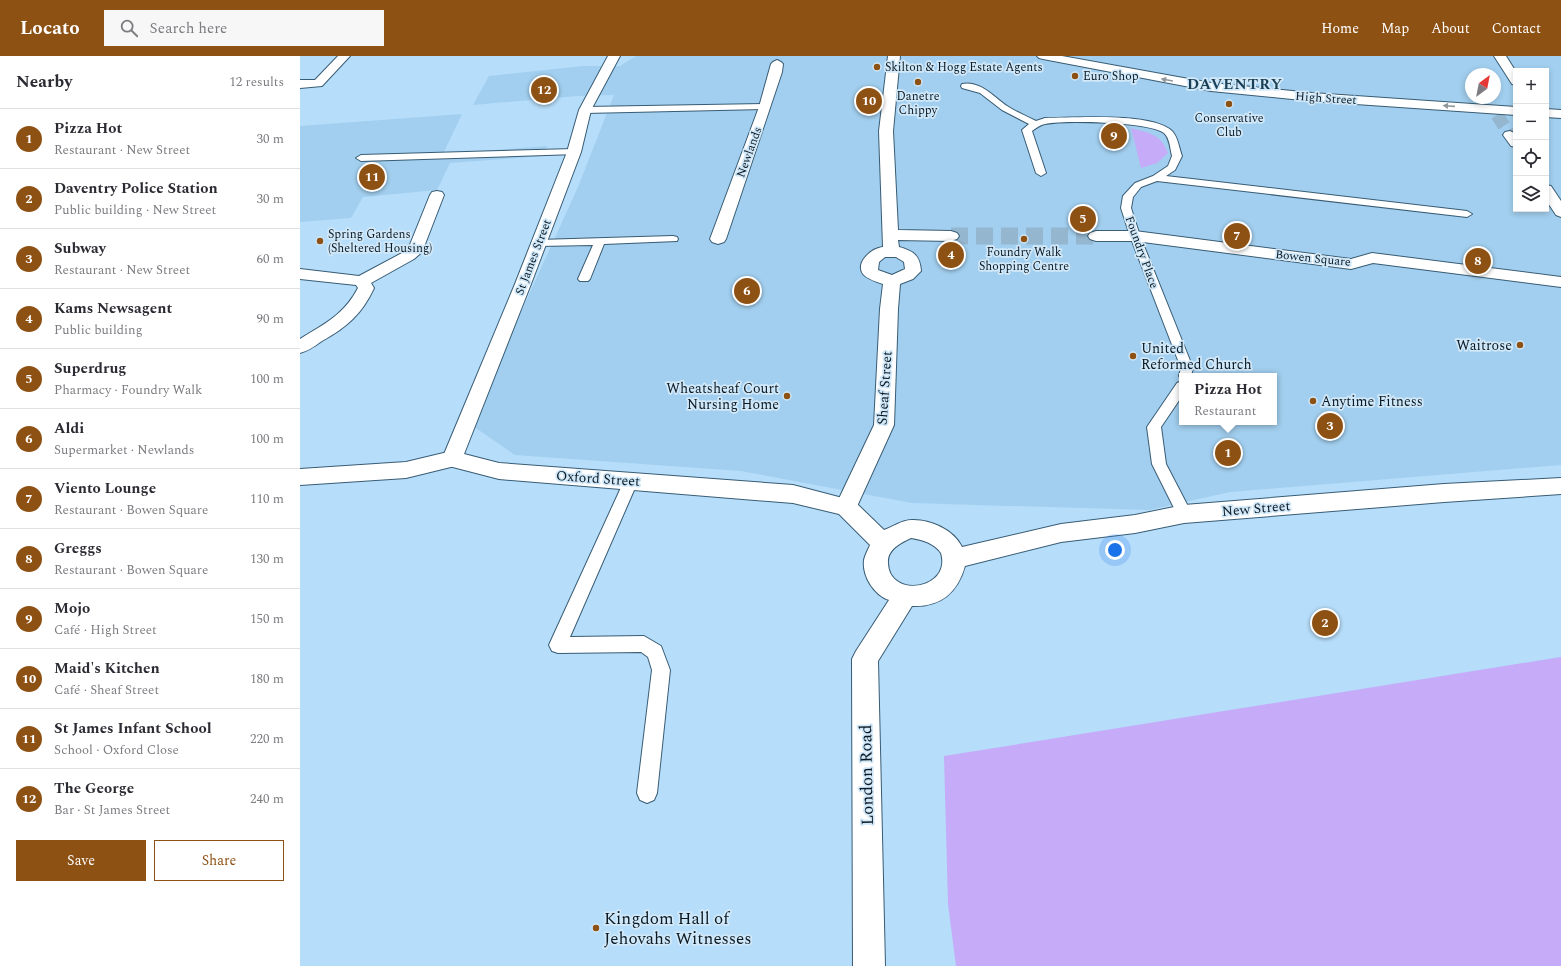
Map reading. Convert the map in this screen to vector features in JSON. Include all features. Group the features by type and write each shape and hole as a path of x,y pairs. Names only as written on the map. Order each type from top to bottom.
{"street":[{"path":"300,84 318,83 344,56"},
{"name":"St James Street","path":"452,459 523,284 574,152 585,110 614,56"},
{"path":"891,252 886,131 894,56"},
{"name":"High Street","path":"1043,56 1211,87 1496,112 1513,111"},
{"path":"1500,56 1513,76"},
{"name":"Newlands","path":"718,239 765,107 777,64"},
{"path":"1549,113 1561,114"},
{"path":"1549,194 1561,212"},
{"path":"300,274 362,281 408,256 416,249 437,195"},
{"path":"890,235 951,236"},
{"name":"Bowen Square","path":"1096,236 1135,236 1351,264 1372,258 1561,282"},
{"path":"881,252 899,252 912,260 913,271 901,280 892,280 884,280 870,272 871,260 881,252"},
{"name":"Sheaf Street","path":"846,508 884,425 889,309 892,280"},
{"path":"300,347 327,332 353,310 362,299 366,288 362,281"},
{"name":"Oxford Street","path":"300,477 406,470 452,459 499,471 793,494 846,508 883,543"},
{"name":"New Street","path":"954,559 1061,533 1135,524 1184,514 1437,494 1561,486"},
{"path":"910,529 924,530 937,535 944,540 952,550 954,570 947,582 937,591 929,595 915,597 905,596 892,591 884,585 876,571 877,553 883,543 897,532 910,529"},
{"name":"London Road","path":"869,966 865,660 905,596"}],"lane":[{"path":"965,86 988,93 1005,107 1040,123"},
{"path":"585,110 765,107"},
{"name":"Foundry Place","path":"1040,123 1125,121 1144,123 1162,128 1169,133 1177,156 1172,168 1156,178 1138,185 1128,196 1126,208 1135,236 1187,368 1186,373"},
{"path":"1040,123 1027,130 1041,174"},
{"path":"361,158 574,152"},
{"path":"1156,178 1467,214"},
{"path":"538,242 673,239"},
{"path":"584,279 600,241"},
{"path":"1179,390 1154,427 1159,464 1184,514"},
{"path":"631,481 558,645 644,644 655,652 661,670 647,793"}],"shaded area":[{"path":"636,56 1561,56 1561,465 1230,492 1149,510 912,503 741,471 515,455 470,424 578,187 614,95 578,96 473,105 489,76 583,66 620,66"},
{"path":"462,114 443,154 547,146 544,156 450,163 437,190 363,197 351,218 300,222 300,126"},
{"path":"1131,128 1154,135 1162,142 1168,153 1157,163 1141,168"},
{"path":"1561,657 1561,966 956,966 948,904 944,756"}],"tunnel":[{"path":"1497,115 1510,135"},
{"path":"951,236 1096,236"}],"place":[{"name":"Skilton & Hogg Estate Agents","path":"877,67"},
{"name":"Euro Shop","path":"1075,76"},
{"name":"Danetre Chippy","path":"918,82"},
{"name":"The George","path":"544,90"},
{"name":"Maid's Kitchen","path":"869,101"},
{"name":"Conservative Club","path":"1229,104"},
{"name":"Mojo","path":"1114,136"},
{"name":"St James Infant School","path":"372,177"},
{"name":"Superdrug","path":"1083,219"},
{"name":"Viento Lounge","path":"1237,236"},
{"name":"Foundry Walk Shopping Centre","path":"1024,239"},
{"name":"Spring Gardens (Sheltered Housing)","path":"320,241"},
{"name":"Kams Newsagent","path":"951,255"},
{"name":"Greggs","path":"1478,261"},
{"name":"Aldi","path":"747,291"},
{"name":"Waitrose","path":"1520,345"},
{"name":"United Reformed Church","path":"1133,356"},
{"name":"Wheatsheaf Court Nursing Home","path":"787,396"},
{"name":"Anytime Fitness","path":"1313,401"},
{"name":"Subway","path":"1330,426"},
{"name":"Pizza Hot","path":"1228,453"},
{"name":"Daventry Police Station","path":"1325,623"},
{"name":"Kingdom Hall of Jehovahs Witnesses","path":"596,928"}],"district":[{"name":"DAVENTRY","path":"1235,84"}]}
